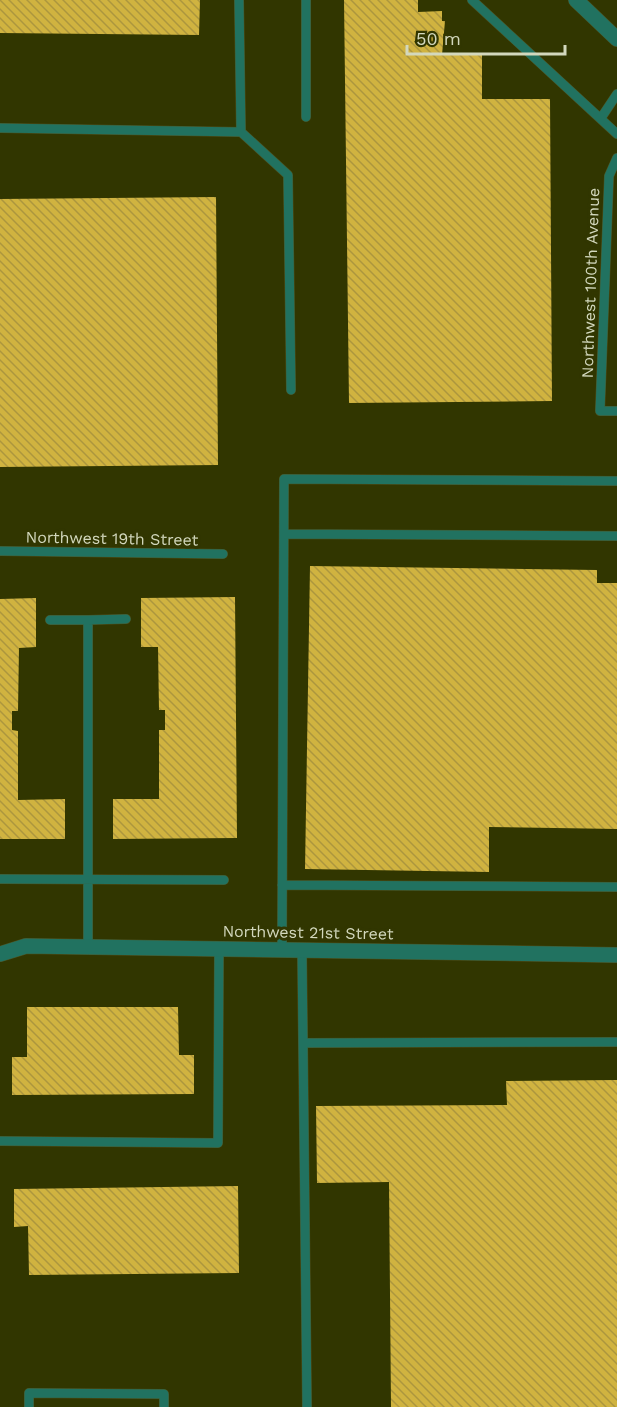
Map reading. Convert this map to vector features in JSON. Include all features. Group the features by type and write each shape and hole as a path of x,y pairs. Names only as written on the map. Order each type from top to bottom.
{"street":[{"path":"576,0 617,39"},
{"name":"Northwest 21st Street","path":"0,954 26,946 617,955"}],"lane":[{"path":"239,0 242,132"},
{"path":"306,0 306,117"},
{"path":"472,0 617,134"},
{"path":"601,118 617,94"},
{"path":"0,128 242,132 288,175 291,390"},
{"name":"Northwest 100th Avenue","path":"617,158 609,176 600,411 617,411"},
{"path":"282,950 284,479 617,481"},
{"path":"284,534 617,536"},
{"name":"Northwest 19th Street","path":"0,551 223,555"},
{"path":"50,620 126,619"},
{"path":"88,620 88,947"},
{"path":"0,879 224,880"},
{"path":"282,885 617,887"},
{"path":"0,1141 218,1143 219,949"},
{"path":"302,950 307,1407"},
{"path":"303,1043 617,1041"},
{"path":"29,1407 29,1393 164,1394 164,1407"}],"building":[{"path":"0,0 200,0 199,35 0,33"},
{"path":"344,0 418,0 418,12 442,11 442,21 445,21 442,55 482,55 482,99 550,99 552,401 349,403"},
{"path":"216,197 218,465 0,467 0,199"},
{"path":"310,566 597,570 597,583 617,583 617,829 489,827 489,872 305,869"},
{"path":"235,597 237,838 113,839 113,799 159,799 159,730 165,730 165,710 159,710 158,647 141,647 141,598"},
{"path":"36,598 36,647 19,648 18,711 12,711 12,730 18,731 18,800 65,799 65,839 0,839 0,599"},
{"path":"27,1007 178,1007 179,1055 194,1055 194,1094 12,1095 12,1057 27,1057"},
{"path":"617,1080 617,1407 391,1407 389,1182 317,1183 316,1106 507,1105 506,1081"},
{"path":"238,1186 239,1273 29,1275 28,1226 14,1227 14,1189"}]}
